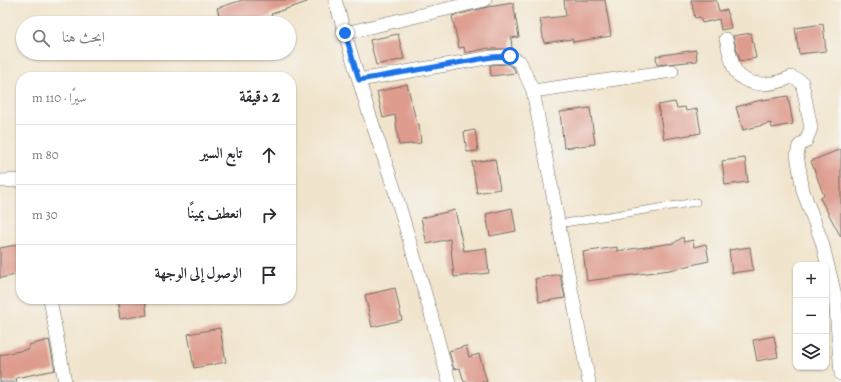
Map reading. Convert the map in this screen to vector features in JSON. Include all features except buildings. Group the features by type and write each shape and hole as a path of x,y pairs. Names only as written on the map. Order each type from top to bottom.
{"street":[{"path":"335,0 394,188 431,314 449,382"},
{"path":"345,33 485,0"},
{"path":"726,39 736,71 745,80 760,84 777,83 791,78 802,82 810,128 806,141 800,146 797,155 803,191 822,242 835,295 841,374"},
{"path":"359,80 492,57 510,56 520,62 533,91 589,382"},
{"path":"533,91 672,71"},
{"path":"0,181 16,180"},
{"path":"51,304 65,382"}],"lane":[{"path":"558,224 696,202"}],"route":[{"path":"345,33 359,80 492,57 510,56"}]}
